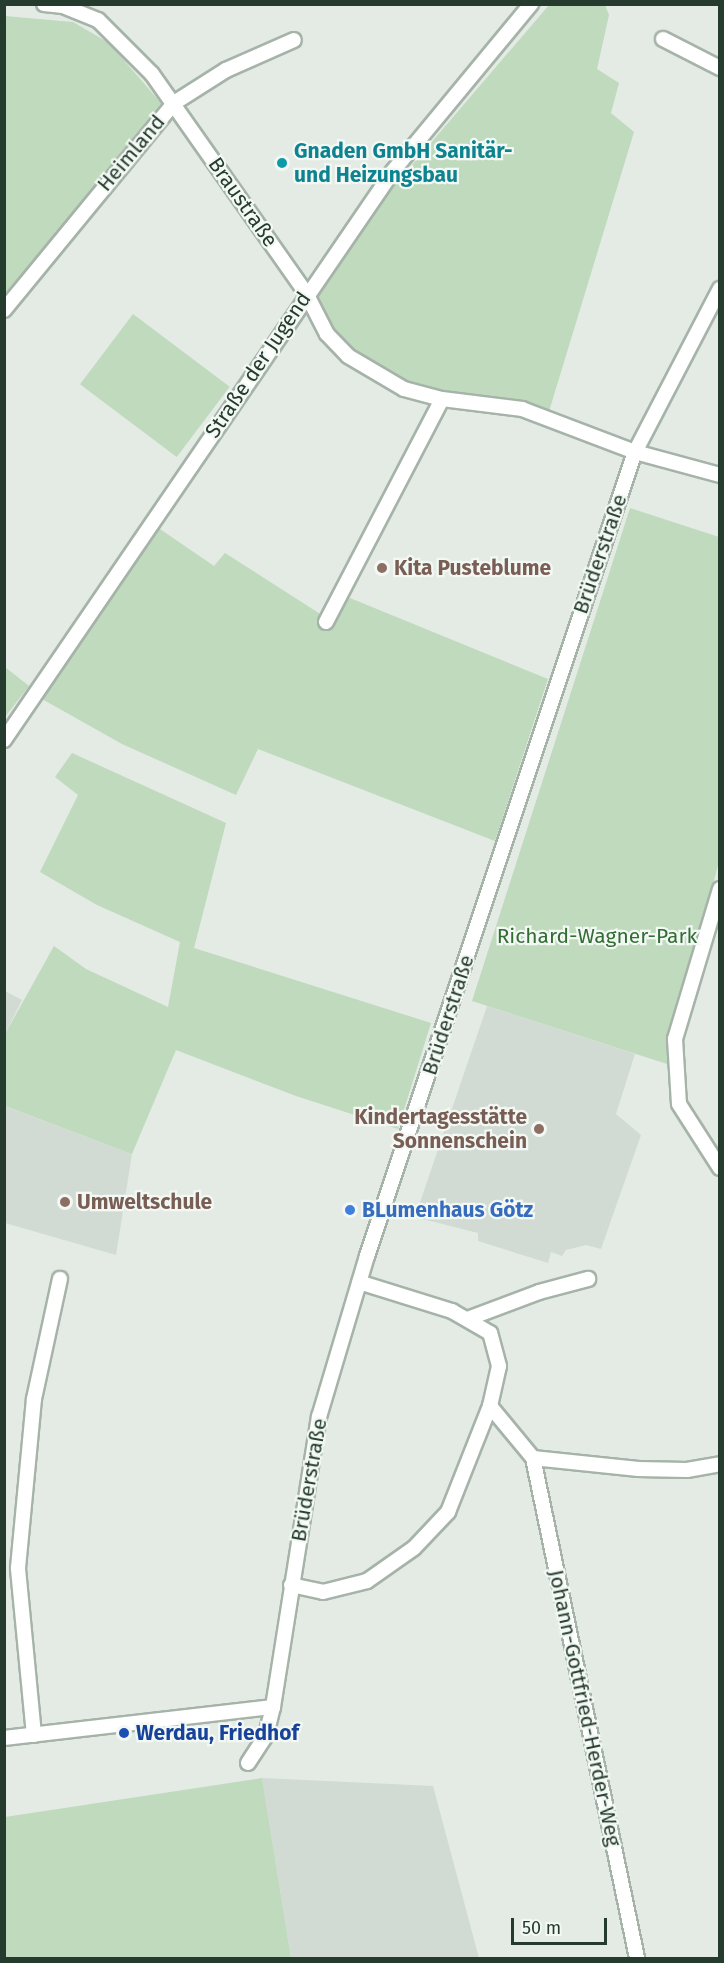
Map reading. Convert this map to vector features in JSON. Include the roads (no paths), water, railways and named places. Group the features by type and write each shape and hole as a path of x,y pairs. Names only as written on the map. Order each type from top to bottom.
{"street":[{"name":"Braustraße","path":"44,4 63,6 98,20 127,46 174,103 306,293 327,334 348,356 404,389 442,399 522,409 635,452 720,475"},
{"name":"Straße der Jugend","path":"4,740 306,293 393,171 531,4"},
{"path":"663,39 720,68"},
{"name":"Heimland","path":"4,310 174,103 226,70 294,40"},
{"name":"Brüderstraße","path":"248,1763 266,1735 273,1707 319,1417 359,1282 635,452 720,289"},
{"path":"326,622 442,399"},
{"path":"720,889 675,1039 679,1104 720,1168"},
{"path":"34,1735 18,1568 34,1399 60,1279"},
{"path":"470,1318 539,1292 588,1279"},
{"path":"291,1584 323,1592 367,1581 414,1548 448,1512 490,1406 499,1366 490,1333 470,1318 359,1282"},
{"path":"490,1406 533,1458 638,1469 687,1470 720,1464"},
{"name":"Johann-Gottfried-Herder-Weg","path":"533,1458 637,1959"},
{"path":"4,1738 273,1707"}],"place":[{"name":"Gnaden GmbH Sanitär- und Heizungsbau","path":"282,163"},
{"name":"Kita Pusteblume","path":"382,568"},
{"name":"Kindertagesstätte Sonnenschein","path":"539,1129"},
{"name":"Umweltschule","path":"65,1202"},
{"name":"BLumenhaus Götz","path":"350,1210"},
{"name":"Werdau, Friedhof","path":"124,1733"}],"park label":[{"name":"Richard-Wagner-Park","path":"597,936"}]}
